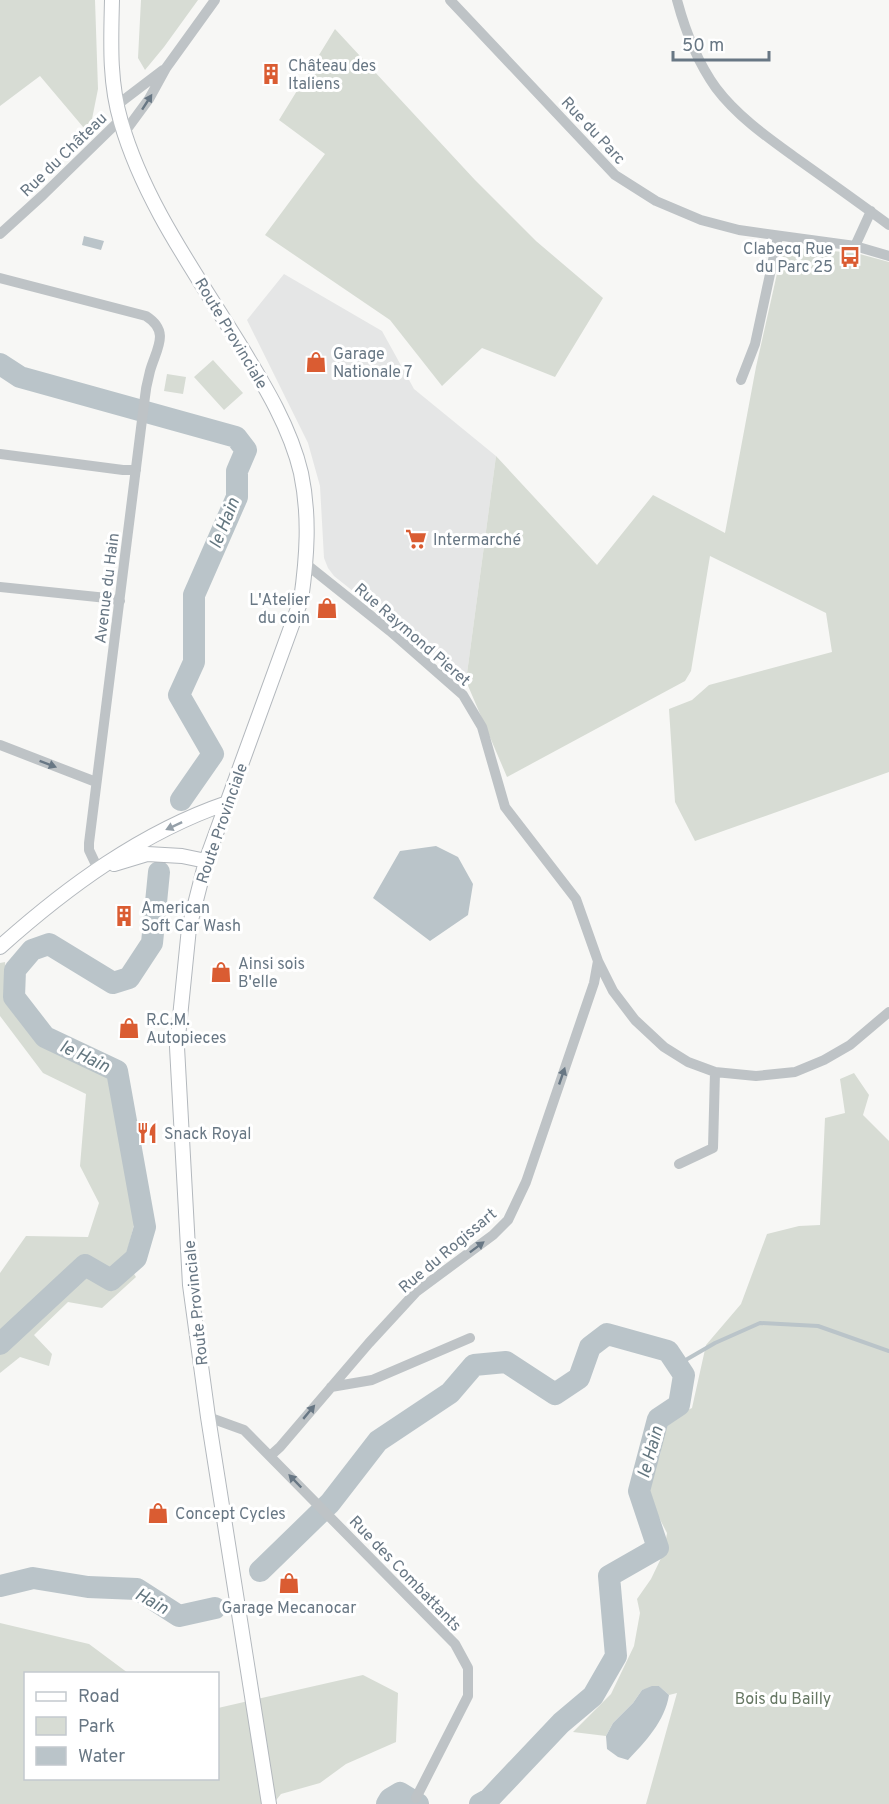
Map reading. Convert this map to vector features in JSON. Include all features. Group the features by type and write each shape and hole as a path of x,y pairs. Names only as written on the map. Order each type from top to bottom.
{"main road":[{"name":"Route Provinciale","path":"112,0 111,58 122,127 154,203 262,381 290,439 301,473 308,525 301,600 206,861 189,928 177,1047 190,1285 208,1416 269,1804"},
{"path":"0,947 98,869 146,838 198,813 227,803"},
{"path":"98,869 147,854 182,856 206,861"}],"street":[{"name":"Rue du Château","path":"0,234 122,127 149,99 166,68 215,0"},
{"name":"Rue du Parc","path":"450,0 615,175 656,201 701,220 738,230 855,246 889,256"},
{"path":"677,0 689,36 704,68 717,89 740,114 764,135 889,225"},
{"name":"Rue du Château","path":"117,105 166,68"},
{"path":"855,246 871,211"},
{"path":"741,380 755,344 778,237"},
{"name":"Avenue du Hain","path":"0,278 146,316 155,322 160,331 159,351 151,368 141,422 88,850 98,869"},
{"path":"0,454 136,470"},
{"name":"Rue Raymond Pieret","path":"306,564 390,631 463,695 482,727 505,807 576,899 598,961 613,991 635,1020 664,1047 688,1062 715,1072 756,1076 795,1072 824,1060 850,1045 889,1012"},
{"path":"0,587 120,601"},
{"path":"0,745 96,783"},
{"name":"Rue du Rogissart","path":"270,1456 369,1342 416,1292 493,1235 508,1220 529,1173 594,983 598,961"},
{"path":"679,1164 713,1148 715,1072"},
{"path":"331,1387 372,1380 470,1338"},
{"name":"Rue des Combattants","path":"208,1416 244,1430 455,1644 468,1668 468,1696 416,1798"}],"shaded area":[{"path":"284,274 382,331 414,389 496,456 466,681 334,576 328,568 324,558 320,486 308,443 247,320"}],"green space":[{"path":"0,0 95,0 98,89 89,134 40,76 0,106"},
{"path":"141,0 198,0 145,70 138,58"},
{"path":"335,29 475,180 536,241 603,298 555,377 482,348 442,386 390,320 265,235 325,154 279,120"},
{"path":"783,247 856,253 889,262 889,772 695,841 675,802 669,709 692,700 709,685 832,652 826,613 710,556 691,671 685,681 507,777 466,681 496,456 597,565 653,495 725,533 756,367"},
{"path":"213,360 243,393 224,410 194,377"},
{"path":"167,374 186,377 183,394 164,391"},
{"path":"5,962 8,998 40,1039 108,1064 125,1113 135,1221 125,1260 136,1277 102,1308 68,1302 34,1335 52,1354 49,1366 20,1357 0,1373 0,1273 26,1236 88,1237 99,1203 80,1166 86,1094 43,1073 0,1016 0,963"},
{"name":"Bois du Bailly","path":"854,1073 869,1095 863,1115 889,1141 889,1804 646,1804 677,1693 669,1695 659,1686 642,1690 633,1703 613,1723 606,1736 573,1732 611,1694 634,1646 640,1613 637,1599 651,1579 664,1552 667,1533 651,1502 647,1483 660,1455 665,1427 677,1415 692,1408 706,1345 741,1304 767,1234 799,1226 820,1225 825,1118 845,1113 840,1079"},
{"path":"0,1623 89,1644 127,1672 24,1672 24,1780 219,1780 219,1708 363,1675 398,1693 396,1742 346,1764 320,1783 281,1794 273,1804 0,1804"}],"water":[{"path":"84,236 104,241 101,250 82,245"},
{"path":"436,846 458,857 473,884 468,915 430,941 373,898 400,851"},
{"path":"659,1686 669,1695 663,1714 628,1760 618,1757 607,1749 606,1736 613,1723 633,1703 642,1690"}],"waterway":[{"name":"le Hain","path":"0,364 20,377 236,437 246,450 237,471 237,497 194,595 194,662 179,695 213,754 181,800"},
{"name":"le Hain","path":"0,1344 85,1265 111,1280 136,1258 145,1227 117,1071 45,1037 14,997 15,970 32,950 49,944 113,983 129,978 152,943 159,872"},
{"path":"677,1365 715,1343 760,1323 818,1326 889,1351"},
{"name":"le Hain","path":"260,1571 330,1503 378,1441 450,1393 474,1365 506,1362 555,1394 579,1378 590,1347 607,1334 668,1351 684,1375 679,1405 658,1419 639,1491 658,1548 609,1576 616,1656 593,1696 561,1723 489,1799 480,1804"},
{"name":"Hain","path":"0,1586 33,1578 88,1587 137,1589 179,1616 215,1608"},
{"name":"le Hain","path":"387,1804 390,1799 400,1793 418,1804"}],"place":[{"name":"Château des Italiens","path":"271,74"},
{"name":"Clabecq Rue du Parc 25","path":"850,257"},
{"name":"Garage Nationale 7","path":"316,362"},
{"name":"Intermarché","path":"416,539"},
{"name":"L'Atelier du coin","path":"327,608"},
{"name":"American Soft Car Wash","path":"124,916"},
{"name":"Ainsi sois B'elle","path":"221,972"},
{"name":"R.C.M. Autopieces","path":"129,1028"},
{"name":"Snack Royal","path":"147,1133"},
{"name":"Concept Cycles","path":"158,1513"},
{"name":"Garage Mecanocar","path":"289,1583"}]}
